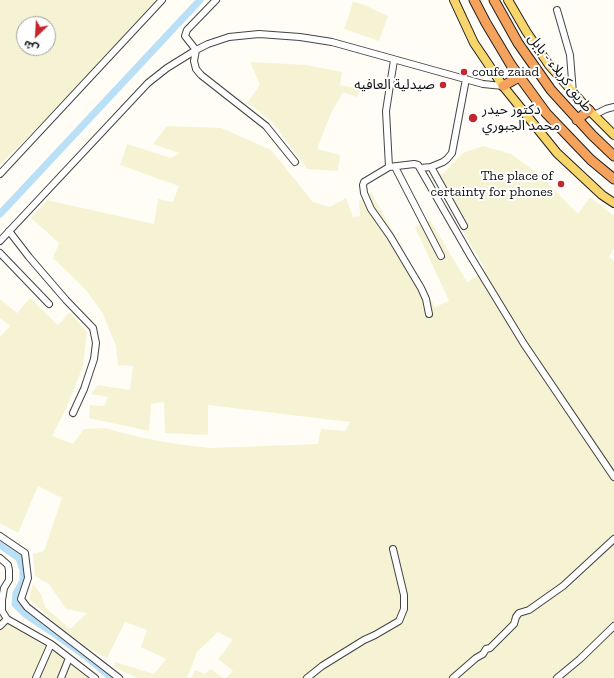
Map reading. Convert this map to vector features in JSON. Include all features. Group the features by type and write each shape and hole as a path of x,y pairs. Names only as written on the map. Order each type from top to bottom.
{"highway":[{"path":"474,0 486,23 519,76 546,113 571,140 614,179"},
{"name":"طريق كربلاء - بابل","path":"494,0 518,43 552,90 577,120 614,156"},
{"path":"503,86 519,76"},
{"path":"577,120 591,113"}],"main road":[{"path":"454,0 474,42 503,86 557,153 602,195 614,204"},
{"path":"508,0 549,65 591,113 614,135"}],"street":[{"path":"0,174 162,0"},
{"path":"216,0 187,30 185,36 196,50 194,61 196,69 201,75 266,126 295,162"},
{"path":"557,10 570,55 573,93"},
{"path":"0,241 148,83 167,68 196,50 229,37 259,34 300,37 332,42 483,84 503,86"},
{"path":"394,60 386,111 392,167 441,256"},
{"path":"420,168 431,166 447,159 452,153 466,79"},
{"path":"591,113 614,107"},
{"path":"430,314 421,288 390,236 371,209 364,194 362,185 364,182 392,167 414,164 418,165 471,257 524,344 614,477"},
{"path":"431,166 464,226"},
{"path":"9,231 47,278 93,328 96,343 94,358 84,389 73,413"},
{"path":"0,253 49,304"},
{"path":"0,536 25,553 28,578 21,599 27,606 119,678"},
{"path":"453,678 476,658 483,654 486,649 490,648 514,624 516,617 520,613 529,610 563,586 614,539"},
{"path":"307,678 322,666 364,640 399,621 404,609 404,595 393,549"},
{"path":"0,558 8,566 9,570 9,580 2,587 2,611 7,619 51,644 95,678"},
{"path":"0,626 7,619"},
{"path":"557,678 580,659 614,626"},
{"path":"36,678 51,644"},
{"path":"61,678 70,658"}],"shaded area":[{"path":"0,0 156,0 64,101 0,165"},
{"path":"353,2 362,4 388,16 379,41 344,29"},
{"path":"250,62 306,65 342,72 340,85 361,89 357,97 343,92 331,113 317,149 340,155 338,171 307,169 273,123 247,103 260,85"},
{"path":"167,126 221,128 271,150 313,202 330,207 346,198 353,217 360,216 359,201 371,192 435,307 449,301 415,227 430,220 467,282 486,271 431,176 444,173 463,153 483,146 511,154 541,176 578,214 590,197 614,216 614,248 609,257 614,261 614,678 226,678 233,671 218,659 233,640 218,632 197,652 187,678 138,678 115,668 115,662 154,674 166,659 141,647 147,630 125,622 107,658 91,650 61,628 29,599 33,584 41,594 45,607 70,629 87,613 66,609 49,584 35,576 33,554 44,551 62,498 38,486 18,533 0,523 0,335 1,336 10,326 0,318 0,299 17,313 30,298 58,325 70,312 87,332 83,366 66,409 52,436 73,444 84,429 105,428 139,437 176,444 210,448 318,444 321,429 345,431 350,422 208,405 208,435 165,433 164,402 151,404 149,431 89,418 90,405 104,406 108,397 91,394 98,385 130,390 133,366 118,365 116,346 102,312 85,289 53,258 59,243 31,218 47,200 154,224 158,199 173,202 179,186 120,165 127,144 171,158 179,153 153,144"},
{"path":"0,616 11,626 52,650 90,678 0,678"},
{"path":"211,669 223,678 191,678 195,670 205,674"}],"waterway":[{"path":"0,214 200,0"},
{"path":"0,545 19,558 23,570 23,581 16,593 15,604 25,614 88,658 112,678"}],"place":[{"name":"coufe zaiad","path":"464,72"},
{"name":"صيدلية العافيه","path":"443,85"},
{"name":"دكتور حيدر محمد الجبوري","path":"473,118"},
{"name":"The place of certainty for phones","path":"561,184"}]}
